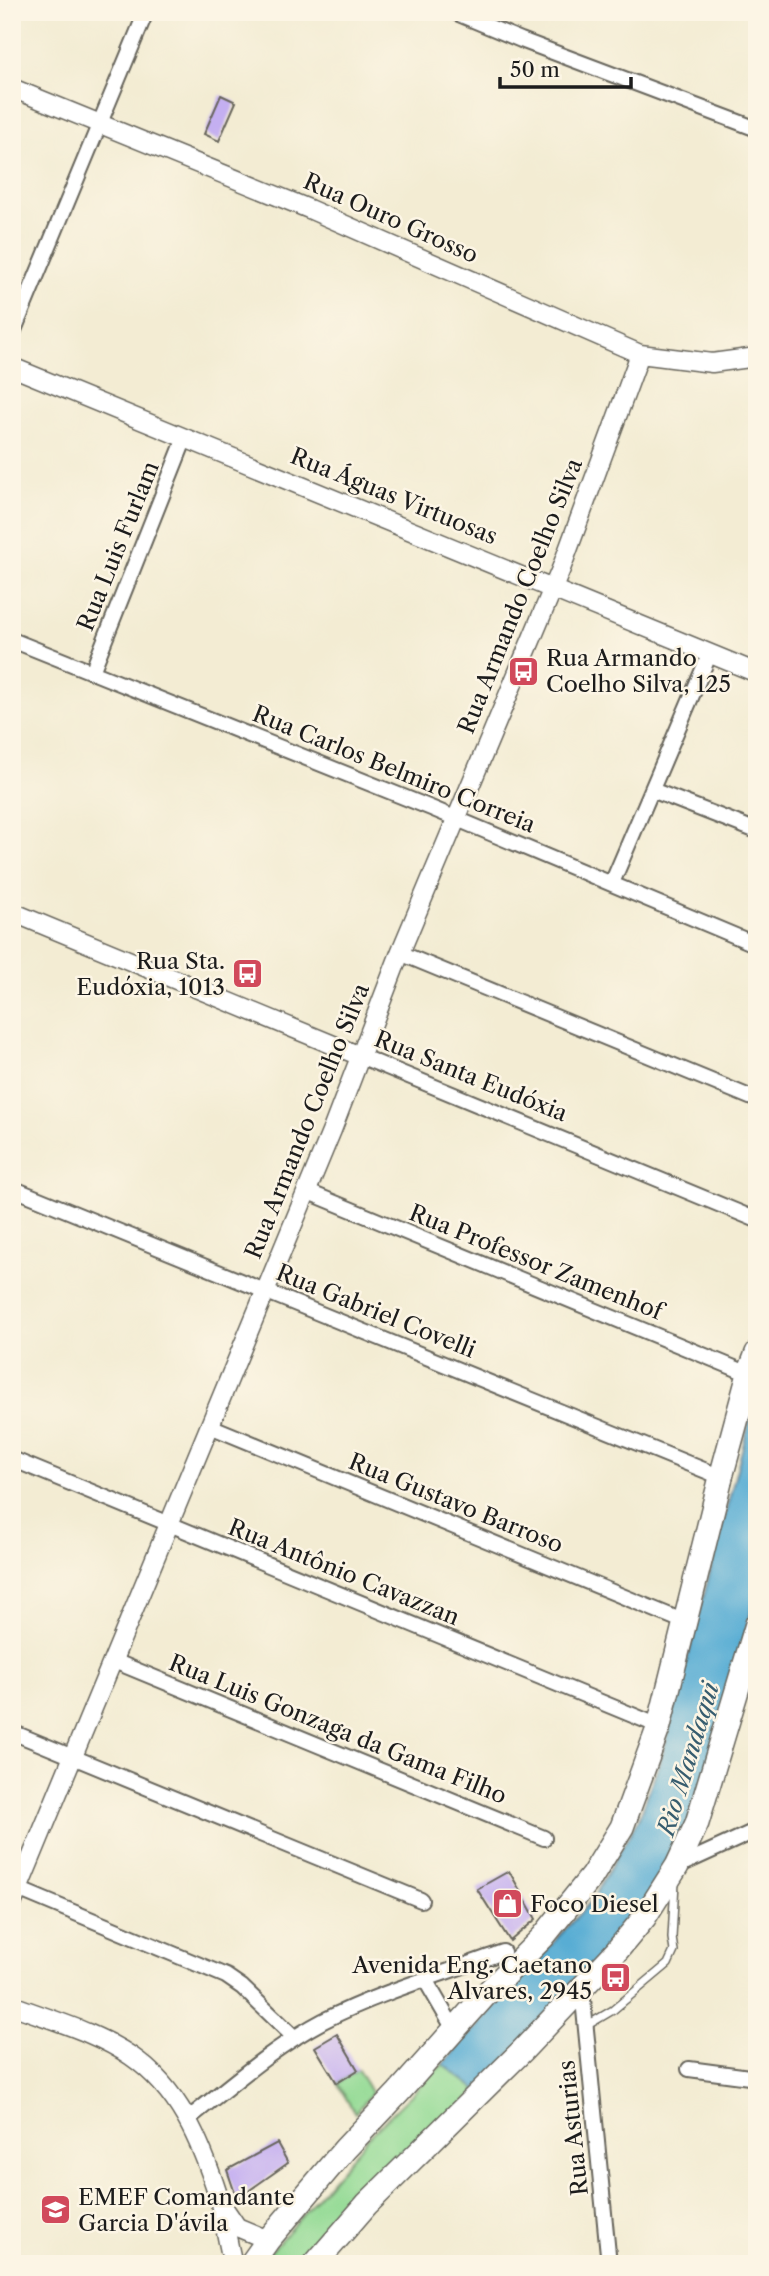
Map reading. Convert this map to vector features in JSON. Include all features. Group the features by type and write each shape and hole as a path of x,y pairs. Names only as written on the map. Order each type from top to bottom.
{"main road":[{"path":"251,2264 345,2148 487,1993 543,1937 593,1876 622,1827 659,1726 721,1477 753,1364"},
{"path":"315,2264 367,2204 582,1989 644,1918 676,1867 697,1823 757,1624"}],"street":[{"path":"12,335 146,12"},
{"path":"454,12 757,129"},
{"name":"Rua Ouro Grosso","path":"12,88 309,209 640,354 712,363 757,357"},
{"name":"Rua Armando Coelho Silva","path":"15,1896 75,1757 400,953 552,587 640,354"},
{"name":"Rua Águas Virtuosas","path":"12,367 757,673"},
{"name":"Rua Luis Furlam","path":"92,672 186,438"},
{"name":"Rua Carlos Belmiro Correia","path":"12,640 757,944"},
{"path":"612,883 710,653"},
{"path":"652,790 757,831"},
{"name":"Rua Santa Eudóxia","path":"12,912 757,1220"},
{"path":"400,953 757,1100"},
{"name":"Rua Gabriel Covelli","path":"12,1188 721,1477"},
{"name":"Rua Professor Zamenhof","path":"306,1191 753,1364"},
{"name":"Rua Gustavo Barroso","path":"210,1426 685,1622"},
{"name":"Rua Antônio Cavazzan","path":"12,1459 659,1726"},
{"name":"Rua Luis Gonzaga da Gama Filho","path":"114,1661 544,1838"},
{"path":"12,1732 421,1900"},
{"path":"676,1867 757,1830"},
{"path":"15,1896 226,1976 242,1987 295,2038"},
{"path":"188,2119 240,2077 320,2022 368,2000 503,1952"},
{"path":"426,1981 455,2031"},
{"name":"Rua Asturias","path":"582,1989 609,2264"},
{"path":"12,2005 76,2029 131,2056 161,2083 188,2119 219,2199 233,2264"},
{"path":"689,2069 757,2078"},
{"path":"219,2199 237,2227 268,2240"}],"lane":[{"path":"585,2027 613,2010 668,1964 674,1951 672,1938 676,1867"}],"green space":[{"path":"443,2064 477,2090 307,2264 260,2264 371,2134"},
{"path":"358,2070 372,2094 355,2113 337,2083"}],"water":[{"name":"Rio Mandaqui","path":"757,1392 757,1589 707,1777 685,1833 643,1912 477,2090 443,2064 592,1900 639,1818 663,1752"}],"building":[{"path":"221,95 236,102 219,141 204,134"},
{"name":"Foco Diesel","path":"509,1871 536,1919 510,1941 477,1889"},
{"path":"337,2034 358,2070 337,2083 315,2047"},
{"path":"277,2143 288,2163 237,2199 227,2170"}],"place":[{"name":"Rua Armando Coelho Silva, 125","path":"523,671"},
{"name":"Rua Sta. Eudóxia, 1013","path":"248,974"},
{"name":"Foco Diesel","path":"507,1904"},
{"name":"Avenida Eng. Caetano Alvares, 2945","path":"615,1978"},
{"name":"EMEF Comandante Garcia D'ávila","path":"55,2210"}]}
